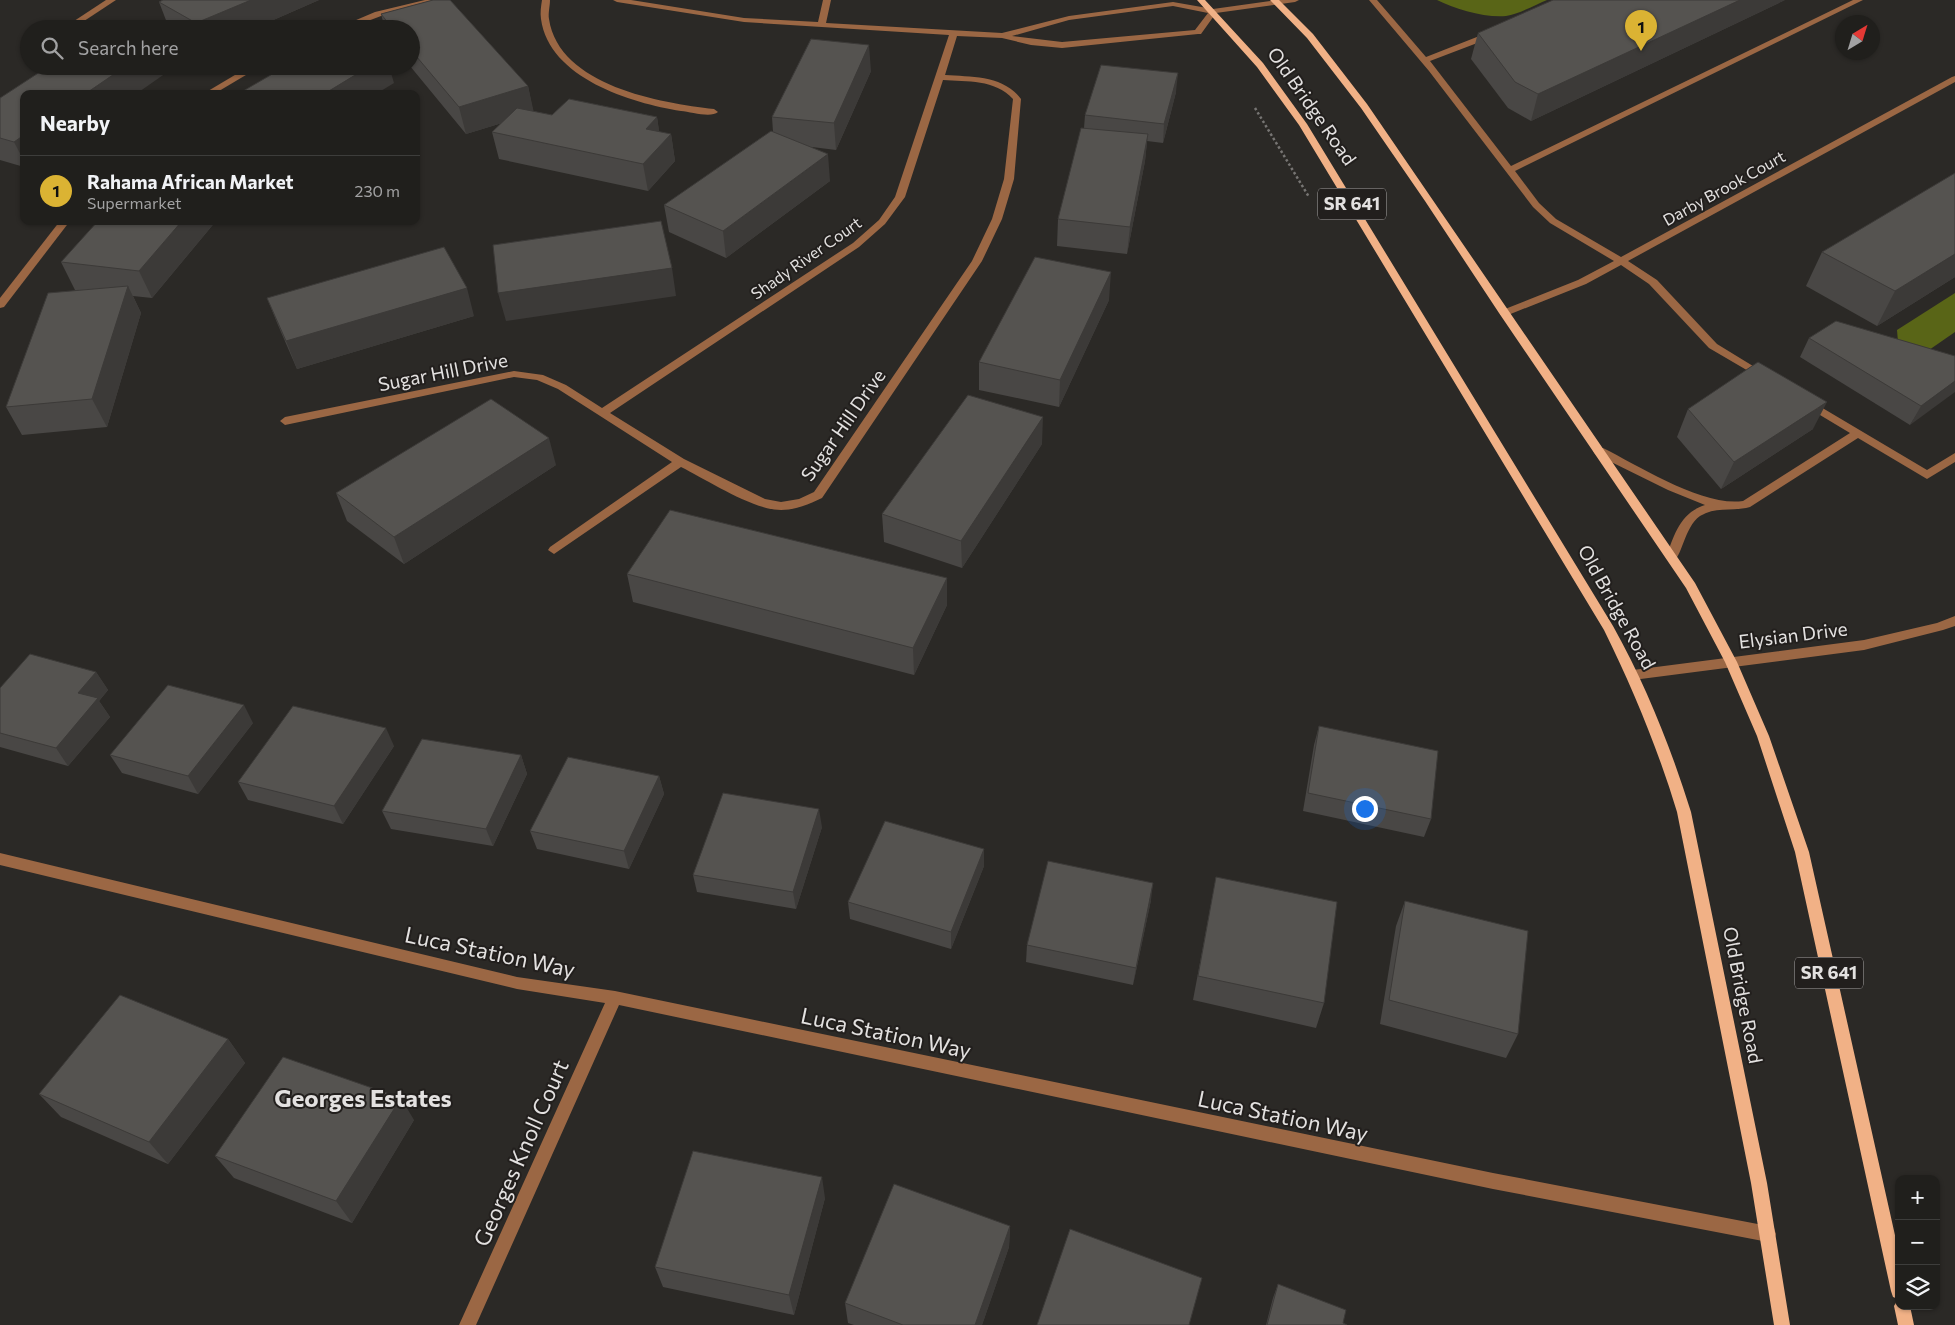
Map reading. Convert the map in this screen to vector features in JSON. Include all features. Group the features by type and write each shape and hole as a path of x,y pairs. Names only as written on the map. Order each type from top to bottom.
{"main road":[{"name":"Old Bridge Road","path":"1201,0 1260,65 1303,124 1609,629 1633,675 1668,758 1684,812 1757,1174 1782,1325"},
{"name":"Old Bridge Road","path":"1275,1 1310,36 1364,106 1430,201 1504,313 1691,586 1731,662 1763,736 1802,852 1895,1273"},
{"path":"1903,1310 1906,1325"}],"street":[{"path":"80,20 112,0"},
{"path":"362,20 378,14 435,0"},
{"path":"546,0 543,11 545,29 555,46 577,68 603,84 634,98 668,106 714,112"},
{"path":"618,0 690,13 744,20 1002,36 1031,42 1062,45 1198,32 1213,12"},
{"path":"821,25 827,0"},
{"path":"1002,36 1069,18 1173,4 1213,12 1275,1 1295,0"},
{"path":"1373,0 1425,60 1536,205 1554,221 1623,260 1653,282 1713,346 1773,382"},
{"path":"1510,170 1859,0"},
{"name":"Shady River Court","path":"602,413 856,246 882,222 900,197 954,33"},
{"path":"1425,60 1496,33"},
{"path":"214,90 241,75"},
{"name":"Sugar Hill Drive","path":"285,421 498,376 514,374 539,377 562,387 680,462 762,502 781,506 801,503 818,495 977,261 997,219 1009,179 1017,99 1012,91 1000,85 940,77"},
{"name":"Darby Brook Court","path":"1504,313 1582,282 1955,79"},
{"path":"0,304 62,225"},
{"path":"1798,397 1927,475 1955,457"},
{"path":"1599,451 1655,480 1717,505 1734,506 1746,504 1858,433"},
{"path":"554,550 680,462"},
{"path":"1672,558 1683,523 1697,511 1717,505"},
{"name":"Elysian Drive","path":"1633,675 1864,645 1939,627 1955,621"},
{"name":"Luca Station Way","path":"0,859 517,983 615,998 1493,1181 1768,1234"},
{"name":"Georges Knoll Court","path":"467,1325 615,998"}],"path":[{"path":"1253,106 1309,197"}],"green space":[{"path":"1437,0 1547,0 1506,16 1489,16 1452,7"},
{"path":"1955,293 1955,332 1929,350 1898,342 1897,330"}],"building":[{"path":"163,0 251,0 203,20 191,20 159,2"},
{"path":"433,0 450,0 528,86 459,107 420,61 420,20 386,20 381,14"},
{"path":"1553,0 1740,0 1538,94 1515,82 1478,33"},
{"path":"811,39 869,45 834,123 772,117"},
{"path":"1101,65 1178,73 1164,124 1085,115"},
{"path":"35,75 113,75 91,90 20,90 20,138 14,142 0,138 0,98"},
{"path":"271,75 355,75 331,90 245,90"},
{"path":"569,99 657,117 646,129 671,134 643,164 492,132 517,108 552,115"},
{"path":"1081,128 1148,134 1130,227 1058,219"},
{"path":"771,131 828,154 723,231 664,205"},
{"path":"1955,173 1955,254 1895,291 1822,252"},
{"path":"661,221 672,268 498,293 493,245"},
{"path":"94,225 179,225 139,271 61,262"},
{"path":"444,247 467,288 286,341 267,298"},
{"path":"1035,257 1111,272 1060,380 979,362"},
{"path":"128,286 92,399 6,407 48,293"},
{"path":"1836,321 1955,356 1955,381 1921,406 1809,338"},
{"path":"1758,362 1827,402 1734,462 1688,409"},
{"path":"968,395 1043,417 961,541 882,514"},
{"path":"491,399 549,438 394,537 336,493"},
{"path":"670,510 947,578 913,648 627,574"},
{"path":"30,654 96,672 78,693 98,698 56,748 0,733 0,688"},
{"path":"168,685 244,705 188,776 110,755"},
{"path":"293,706 386,728 334,806 238,782"},
{"path":"1319,726 1438,751 1431,819 1308,793"},
{"path":"422,739 521,755 486,829 382,811"},
{"path":"568,757 659,776 624,851 530,831"},
{"path":"723,793 819,809 793,892 693,875"},
{"path":"885,821 984,849 951,932 848,902"},
{"path":"1048,861 1153,883 1136,968 1027,945"},
{"path":"1216,877 1337,902 1324,1003 1198,976"},
{"path":"1405,901 1528,931 1518,1034 1389,1000"},
{"path":"120,995 228,1039 149,1142 39,1094"},
{"path":"283,1057 401,1098 336,1201 215,1156"},
{"path":"693,1151 822,1177 789,1295 655,1267"},
{"path":"894,1184 1010,1226 975,1325 903,1325 845,1303"},
{"path":"1070,1229 1202,1278 1189,1325 1037,1325"},
{"path":"1278,1284 1346,1310 1343,1323 1347,1325 1267,1325"}],"place":[{"name":"Rahama African Market","path":"1641,51"}],"district":[{"name":"Georges Estates","path":"363,1099"}]}
